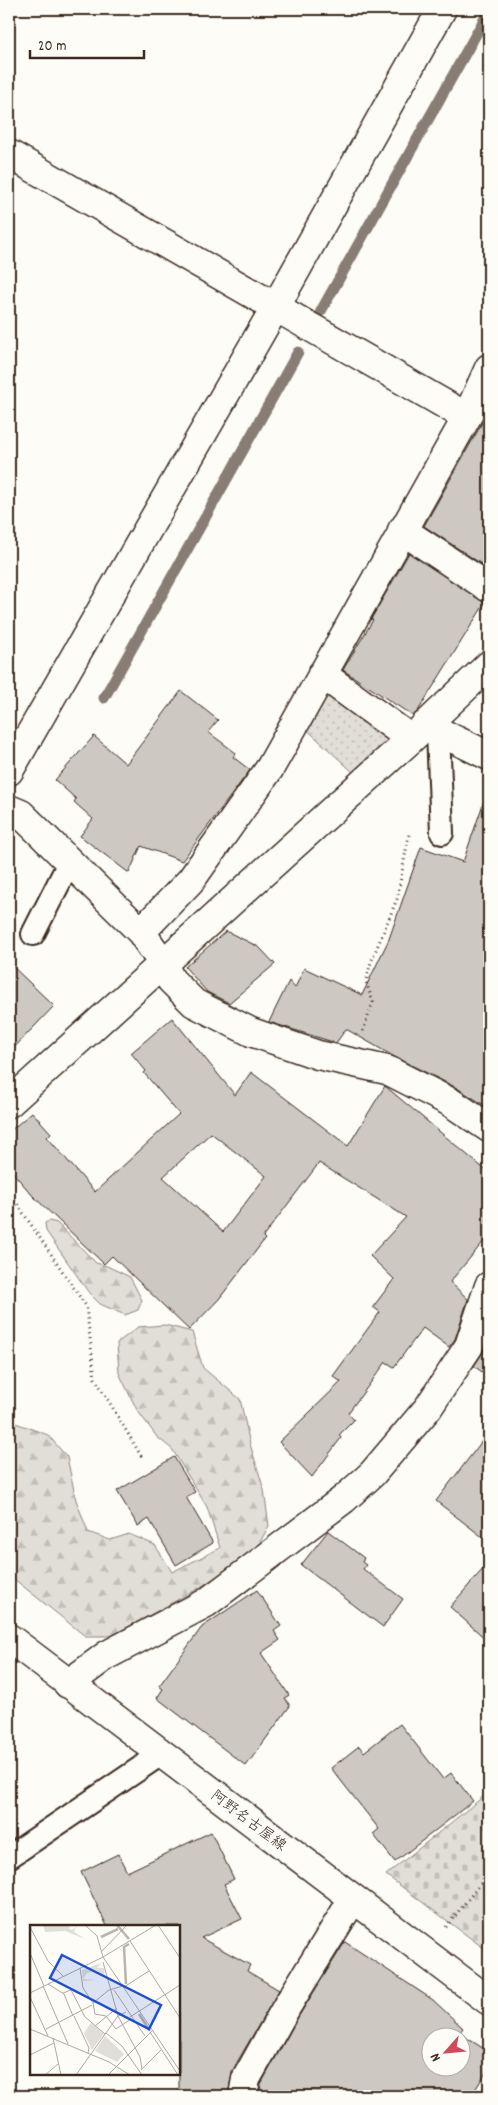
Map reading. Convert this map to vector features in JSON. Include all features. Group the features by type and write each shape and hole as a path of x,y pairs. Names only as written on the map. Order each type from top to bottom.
{"street":[{"path":"9,771 276,306 442,9"},
{"path":"9,154 467,417"},
{"path":"141,932 191,880 270,768 467,417 487,377"},
{"path":"402,530 489,588"},
{"path":"9,1103 162,962 425,732 489,664"},
{"path":"322,674 425,732 489,756"},
{"path":"9,810 21,814 141,932 162,962 171,980 194,1003 251,1032 318,1055 387,1070 450,1102 489,1128"},
{"path":"68,1684 107,1655 206,1603 344,1499 372,1474 428,1408 469,1346 489,1286"},
{"name":"阿野名古屋線","path":"9,1638 489,2001"},
{"path":"243,2096 246,2079 287,2006 353,1899"}],"lane":[{"path":"425,732 442,834"},
{"path":"33,934 70,861"},
{"path":"9,1856 162,1754"}],"path":[{"path":"352,1062 373,1002 366,982 371,962 397,900 409,827"},
{"path":"9,1192 86,1306 95,1378 143,1459"},
{"path":"444,1930 489,1873"}],"green space":[{"path":"325,686 394,736 354,773 303,726"},
{"path":"49,1221 57,1223 96,1263 130,1277 142,1300 138,1310 125,1315 100,1304 89,1293 46,1231 45,1223"},
{"path":"165,1325 192,1332 203,1368 240,1399 250,1444 264,1490 269,1526 253,1554 194,1591 111,1636 85,1636 9,1575 9,1419 48,1435 67,1457 76,1500 88,1532 110,1540 129,1534 155,1545 172,1572 220,1548 207,1507 172,1449 157,1437 137,1410 119,1373 117,1343 138,1327"},
{"path":"489,1792 489,1952 386,1875"}],"building":[{"path":"489,406 489,569 424,526 481,425"},
{"path":"409,553 485,603 418,711 413,716 343,670 373,620 371,619"},
{"path":"181,691 218,720 208,732 236,753 233,757 250,770 182,861 141,846 129,873 80,836 93,819 74,802 76,799 55,780 94,736 126,764"},
{"path":"484,801 489,802 489,1108 457,1088 393,1056 346,1029 336,1043 269,1022 289,981 295,988 304,968 362,995 389,939 421,847 463,862"},
{"path":"226,931 259,947 275,964 229,1003 207,992 185,967"},
{"path":"9,963 54,1006 9,1053"},
{"path":"172,1018 235,1095 251,1072 348,1146 385,1086 489,1173 489,1235 450,1282 468,1299 455,1339 449,1347 423,1328 394,1367 386,1362 348,1413 354,1420 339,1435 341,1438 312,1477 279,1442 341,1382 333,1376 380,1312 373,1307 394,1279 370,1256 406,1217 319,1163 263,1237 265,1239 219,1299 189,1330 112,1256 104,1264 33,1196 9,1168 9,1132 32,1112 51,1133 47,1137 95,1192 179,1114 144,1073 146,1071 131,1053","holes":["211,1133 266,1176 223,1232 163,1177"]},
{"path":"489,1335 489,1377 474,1366 484,1351"},
{"path":"489,1432 489,1542 436,1501"},
{"path":"174,1457 195,1492 186,1497 213,1543 176,1565 149,1519 138,1526 117,1491"},
{"path":"328,1531 364,1558 362,1562 366,1565 363,1569 403,1599 383,1627 301,1565"},
{"path":"489,1562 489,1642 450,1607"},
{"path":"257,1590 281,1626 274,1631 280,1640 261,1653 289,1695 285,1698 290,1706 246,1766 157,1698 163,1689 159,1686 202,1627"},
{"path":"400,1724 443,1779 451,1773 473,1801 395,1862 373,1834 379,1829 331,1768 359,1746 364,1752"},
{"path":"211,1832 234,1879 224,1884 242,1919 201,1938 250,1965 247,1971 279,1990 232,2071 228,2096 179,2096 180,1925 107,1925 81,1872 118,1854 127,1872"},
{"path":"345,1942 433,2000 463,2028 420,2028 420,2078 470,2078 470,2040 489,2052 489,2068 471,2096 259,2096 261,2084 300,2014"}],"waterway":[{"path":"321,311 489,11"},
{"path":"104,698 298,352"}]}
